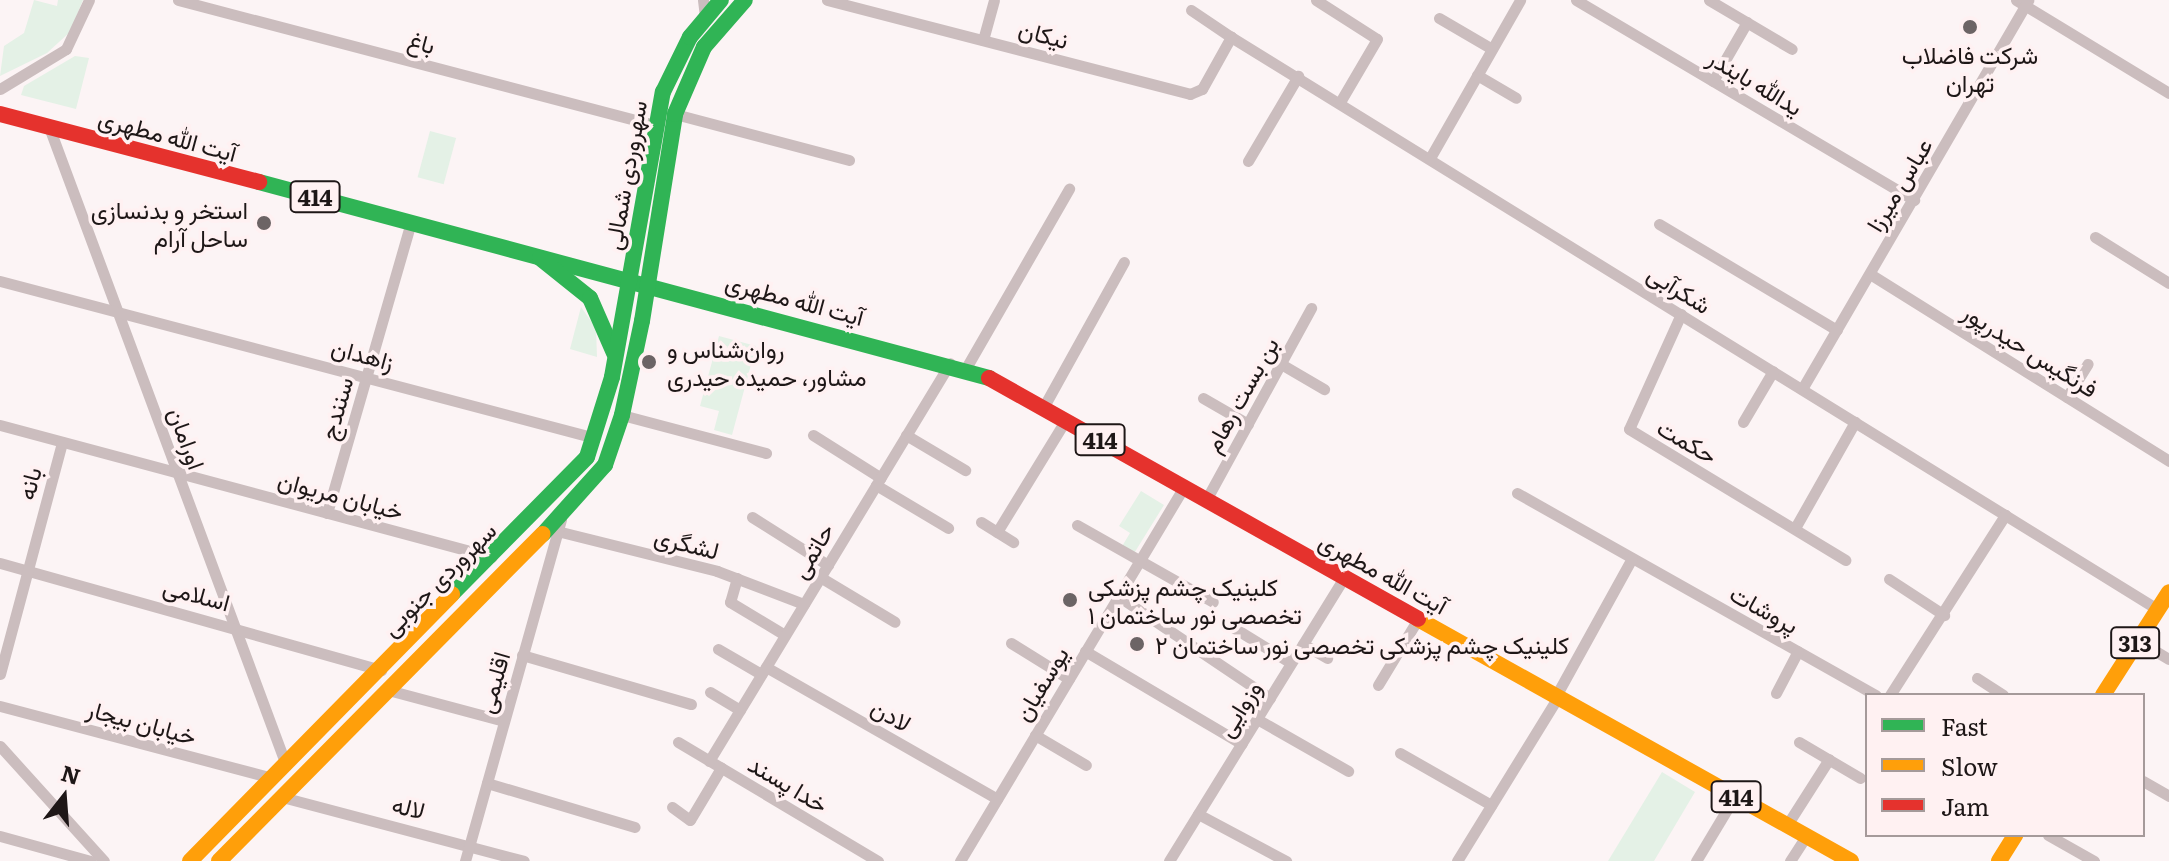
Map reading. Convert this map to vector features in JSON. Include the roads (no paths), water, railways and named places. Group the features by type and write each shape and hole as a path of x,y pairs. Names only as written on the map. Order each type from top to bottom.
{"main road":[{"name":"سهروردی شمالی","path":"630,279 655,125 676,61 704,8 721,0"},
{"name":"سهروردی شمالی","path":"650,276 675,114 704,47 745,0"},
{"name":"آیت الله مطهری","path":"0,114 630,279 650,276 958,365 1043,408 1851,861"},
{"path":"536,254 590,298 615,358"},
{"name":"سهروردی جنوبی","path":"219,861 506,571 560,523 605,465 622,415 650,276"},
{"name":"سهروردی جنوبی","path":"190,861 573,476 595,438 630,279"},
{"path":"492,558 506,571"},
{"name":"313","path":"2104,693 2169,592"},
{"path":"1999,861 2014,837"}],"street":[{"path":"0,89 66,49 89,0"},
{"name":"باغ","path":"178,0 655,125"},
{"name":"نیکان","path":"827,0 1184,94 1202,89 1231,37"},
{"path":"983,40 994,0"},
{"path":"1316,0 1377,39 1340,102"},
{"path":"1430,158 1520,0"},
{"path":"1709,0 1792,49"},
{"name":"یدالله بایندر","path":"1582,2 1914,200"},
{"path":"2023,2 2169,93"},
{"name":"عباس میرزا","path":"1802,389 1914,200 2023,2"},
{"name":"شکرآبی","path":"1191,10 2157,609"},
{"path":"1439,18 1492,49"},
{"path":"1713,81 1747,22"},
{"path":"1477,75 1516,98"},
{"path":"1248,161 1298,76"},
{"path":"675,114 849,160"},
{"name":"اورامان","path":"49,127 286,765"},
{"name":"حاتمی","path":"709,761 906,435 958,365 1069,189"},
{"name":"سنندج","path":"327,513 411,222"},
{"path":"1659,224 1837,330"},
{"path":"2095,237 2169,283"},
{"path":"1043,408 1124,262"},
{"name":"فرنگیس حیدرپور","path":"1870,274 2169,461"},
{"name":"زاهدان","path":"0,281 595,438"},
{"name":"بن بست رهام","path":"1206,500 1311,308"},
{"name":"حکمت","path":"1681,314 1629,429 1845,560"},
{"path":"1281,364 1324,389"},
{"path":"2067,397 2088,364"},
{"path":"1743,422 1773,371"},
{"path":"1203,398 1248,424"},
{"path":"622,415 766,453"},
{"path":"997,532 1065,421"},
{"path":"1795,528 1855,422"},
{"name":"خیابان مریوان","path":"0,425 492,558"},
{"path":"813,435 948,528"},
{"path":"906,435 965,470"},
{"name":"بانه","path":"0,674 62,442"},
{"name":"یوسفیان","path":"960,861 1184,487"},
{"name":"پروشات","path":"1517,493 1872,693"},
{"path":"1891,693 1944,615 2005,515"},
{"path":"752,517 828,565"},
{"path":"981,522 1013,542"},
{"name":"لشگری","path":"560,523 737,578 804,604"},
{"name":"اقلیمی","path":"465,861 560,523"},
{"path":"1077,525 1213,602"},
{"path":"1457,861 1556,697 1632,558"},
{"name":"اسلامی","path":"0,563 235,626 381,670"},
{"path":"820,577 895,622"},
{"path":"737,578 730,602 785,635"},
{"name":"وزوایی","path":"1169,861 1344,578"},
{"path":"1889,579 1944,615"},
{"path":"1118,596 1270,698"},
{"path":"1378,685 1418,619"},
{"path":"1226,623 1291,663"},
{"path":"2137,640 2169,659"},
{"path":"1011,643 1069,679"},
{"path":"1303,644 1327,658"},
{"name":"لادن","path":"718,649 764,670 997,799"},
{"path":"1085,651 1242,744"},
{"path":"1776,693 1798,651"},
{"path":"522,655 691,704"},
{"path":"1977,678 2000,693"},
{"path":"388,690 504,721"},
{"path":"710,692 740,710"},
{"name":"خیابان بیجار","path":"0,706 273,778"},
{"path":"1257,719 1348,771"},
{"path":"1035,735 1086,765"},
{"name":"خدا پسند","path":"678,742 878,861"},
{"path":"1799,742 1860,778"},
{"path":"0,746 104,861"},
{"path":"1400,753 1491,805"},
{"path":"1787,825 1829,759"},
{"path":"672,807 690,820 721,768"},
{"path":"2145,782 2169,796"},
{"path":"487,783 635,827"},
{"path":"1696,861 1735,796"},
{"name":"لاله","path":"282,797 524,861"},
{"path":"1198,814 1286,861"},
{"path":"0,836 91,861"},
{"path":"1790,861 1806,836"},
{"path":"2052,837 2094,861"}],"place":[{"name":"شرکت فاضلاب تهران","path":"1970,27"},
{"name":"استخر و بدنسازی ساحل آرام","path":"264,223"},
{"name":"روان‌شناس و مشاور، حمیده حیدری","path":"649,362"},
{"name":"کلینیک چشم پزشکی تخصصی نور ساختمان ۱","path":"1070,600"},
{"name":"کلینیک چشم پزشکی تخصصی نور ساختمان ۲","path":"1137,644"}]}
